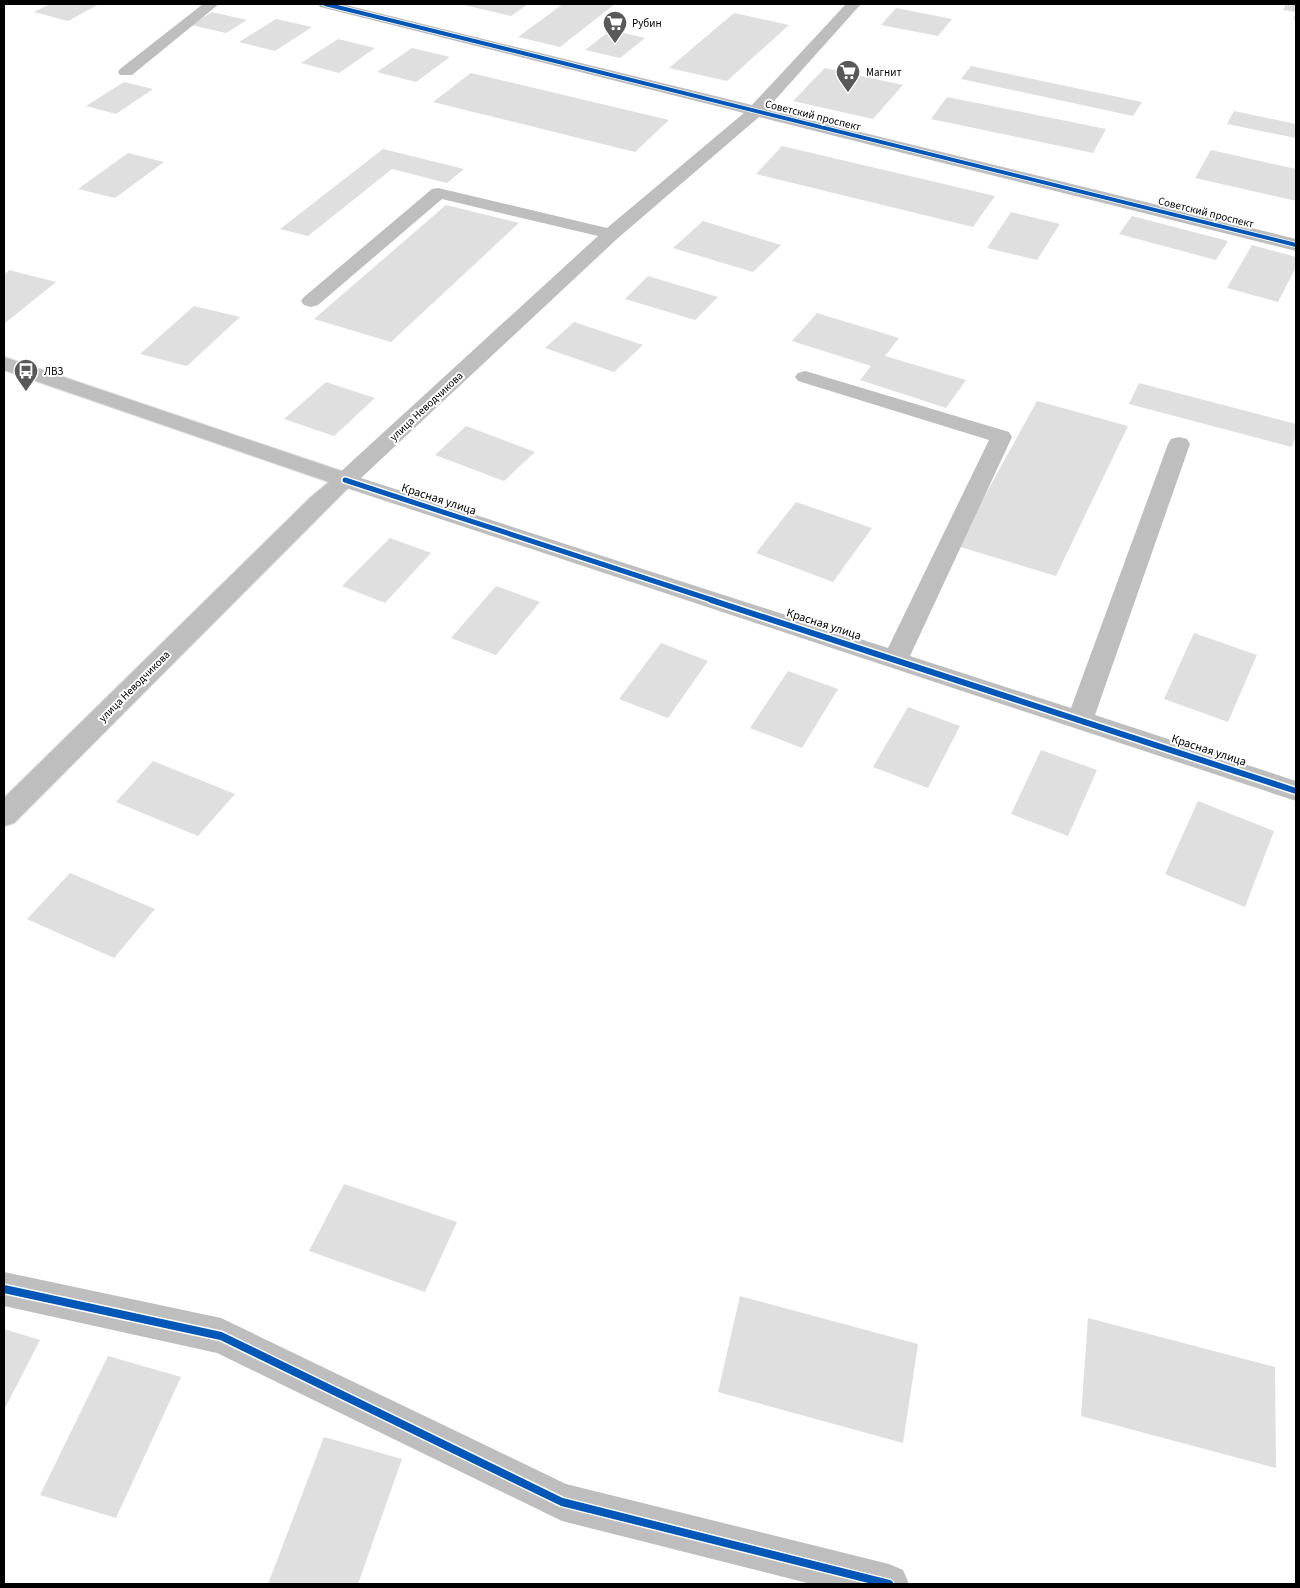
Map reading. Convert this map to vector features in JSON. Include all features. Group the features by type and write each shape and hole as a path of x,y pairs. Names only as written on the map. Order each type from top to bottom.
{"street":[{"path":"126,72 212,4"},
{"name":"Советский проспект","path":"325,4 1296,244"},
{"name":"улица Неводчикова","path":"4,815 319,502 611,234 756,111 854,4"},
{"path":"311,301 438,193 611,234"},
{"name":"Красная улица","path":"4,363 345,480 1296,791"},
{"path":"805,378 1001,438 896,659"},
{"path":"1080,720 1179,444"},
{"path":"4,1289 221,1336 562,1502 889,1584"}],"building":[{"path":"50,4 99,4 68,21 34,12"},
{"path":"460,4 528,4 511,16"},
{"path":"563,4 615,4 560,47 518,37"},
{"path":"1286,4 1296,4 1296,12 1283,10"},
{"path":"896,8 952,19 938,36 881,25"},
{"path":"212,12 247,20 226,33 191,25"},
{"path":"734,13 789,25 727,81 669,68"},
{"path":"276,19 312,27 275,51 239,42"},
{"name":"Рубин","path":"611,30 645,38 620,58 585,50"},
{"path":"338,39 375,48 339,73 301,63"},
{"path":"412,48 450,57 416,82 377,72"},
{"path":"971,66 1142,102 1133,116 961,79"},
{"name":"Магнит","path":"825,68 903,85 873,119 793,101"},
{"path":"471,73 669,120 635,152 433,102"},
{"path":"124,82 153,89 116,114 86,106"},
{"path":"947,97 1106,129 1093,153 931,119"},
{"path":"1234,111 1296,124 1296,138 1227,124"},
{"path":"782,146 995,196 973,227 756,174"},
{"path":"383,149 464,169 447,183 392,169 308,236 280,229"},
{"path":"1211,150 1296,169 1296,201 1195,178"},
{"path":"128,153 164,162 115,198 78,189"},
{"path":"446,205 519,223 391,342 314,319"},
{"path":"1011,212 1060,224 1037,260 987,248"},
{"path":"1132,216 1228,241 1216,260 1119,234"},
{"path":"703,221 781,245 753,272 673,248"},
{"path":"1252,245 1296,257 1296,267 1278,302 1227,288"},
{"path":"9,270 56,282 4,324 4,275"},
{"path":"648,276 718,297 695,320 625,299"},
{"path":"194,306 240,317 187,366 140,354"},
{"path":"817,313 899,338 885,356 966,380 946,408 860,380 871,366 792,341"},
{"path":"574,322 643,345 614,372 545,348"},
{"path":"326,382 375,398 334,436 284,419"},
{"path":"1139,383 1296,424 1296,435 1292,447 1129,404"},
{"path":"1037,401 1128,426 1056,576 957,546"},
{"path":"466,426 535,452 504,481 435,455"},
{"path":"796,502 872,528 833,582 756,553"},
{"path":"390,538 431,553 385,603 342,586"},
{"path":"496,586 540,602 496,655 451,638"},
{"path":"1194,633 1257,655 1228,722 1164,699"},
{"path":"661,643 708,661 668,718 619,699"},
{"path":"788,671 838,689 802,748 750,728"},
{"path":"908,707 960,726 928,788 873,767"},
{"path":"1041,750 1097,770 1068,836 1011,814"},
{"path":"153,761 235,794 198,836 116,802"},
{"path":"1198,801 1274,831 1245,907 1165,874"},
{"path":"70,873 155,909 114,958 27,919"},
{"path":"344,1184 457,1222 425,1292 309,1251"},
{"path":"740,1296 918,1344 903,1443 718,1392"},
{"path":"1088,1318 1275,1367 1276,1468 1081,1416"},
{"path":"4,1329 40,1340 4,1410"},
{"path":"108,1356 181,1377 116,1518 40,1495"},
{"path":"324,1437 402,1459 358,1584 268,1584"}],"cycle path":[{"path":"325,4 1296,245"},
{"path":"345,480 1296,791"},
{"path":"4,1289 221,1336 562,1502 889,1584"}],"place":[{"name":"Рубин","path":"615,44"},
{"name":"Магнит","path":"848,93"},
{"name":"ЛВЗ","path":"26,392"}]}
